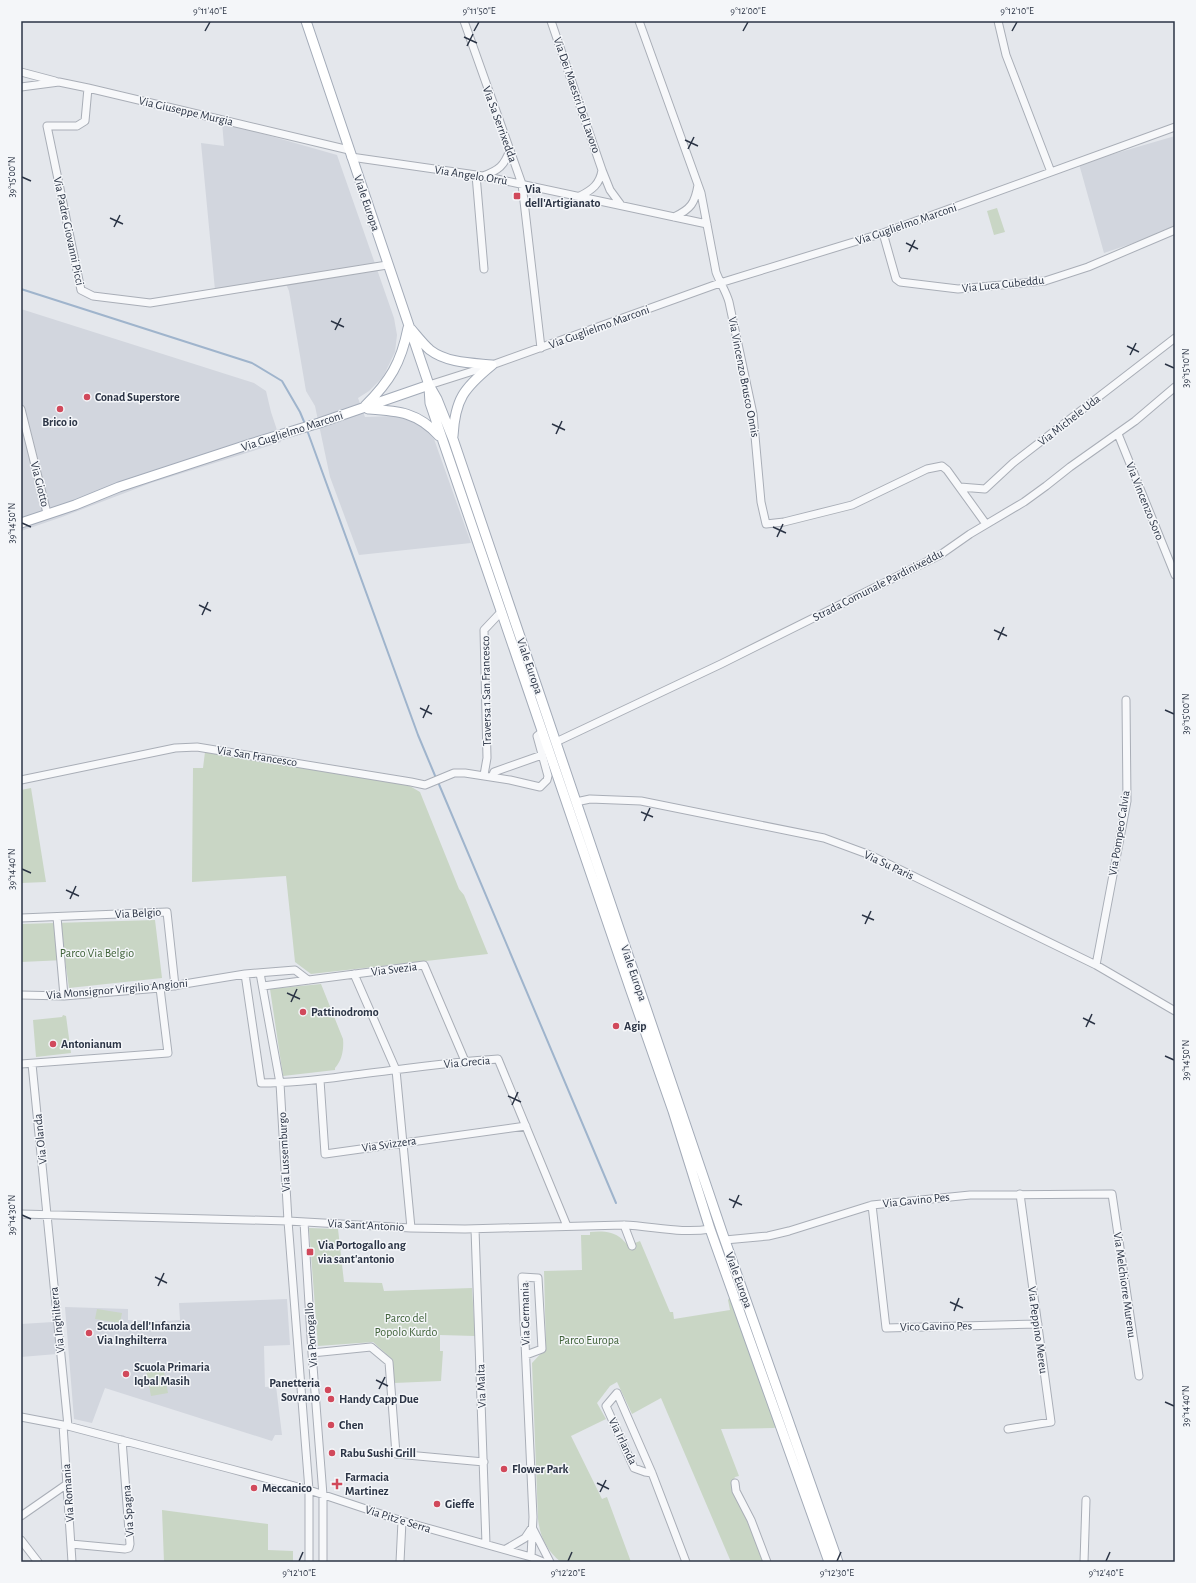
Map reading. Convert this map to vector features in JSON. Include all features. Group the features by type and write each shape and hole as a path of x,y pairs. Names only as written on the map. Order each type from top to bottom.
{"main road":[{"name":"Viale Europa","path":"306,21 387,265 429,386 437,399 452,439 725,1240 838,1562"},
{"path":"409,327 428,349 437,354 463,362 492,365"},
{"path":"362,408 394,372 409,327"},
{"path":"452,439 455,412 467,388 492,365"},
{"name":"Viale Europa","path":"429,386 430,403 628,984 673,1111 710,1229 829,1562"},
{"name":"Via Guglielmo Marconi","path":"21,523 119,487 298,430 429,386"},
{"path":"362,408 403,413 417,418 429,425 442,439"}],"street":[{"name":"Via Sa Serrixedda","path":"464,21 522,184 541,348"},
{"name":"Via Dei Maestri Del Lavoro","path":"551,21 602,170 610,190 620,205"},
{"path":"639,21 698,185 716,272 720,283"},
{"path":"998,21 1006,55 1051,172"},
{"path":"21,72 59,82"},
{"name":"Via Giuseppe Murgia","path":"21,87 59,82 350,154"},
{"name":"Via Padre Giovanni Picci","path":"88,88 85,121 77,126 48,126 81,290 93,296 150,304 387,265"},
{"name":"Via Guglielmo Marconi","path":"429,386 541,348 720,283 883,233 1175,127"},
{"path":"484,269 479,175 498,170 510,150"},
{"name":"Via Angelo Orrù","path":"350,154 479,175 707,224"},
{"path":"580,196 594,188 598,182 602,170"},
{"path":"674,217 690,207 694,201 698,185"},
{"name":"Via Luca Cubeddu","path":"883,233 896,279 900,282 958,289 1045,281 1088,267 1175,230"},
{"name":"Via Vincenzo Brusco Onnis","path":"720,283 726,292 729,302 753,414 762,502 766,524 784,522 852,505 927,468 937,466 942,466 947,470 986,524"},
{"name":"Via Michele Uda","path":"960,488 985,489 1013,463 1175,338"},
{"name":"Strada Comunale Pardinixeddu","path":"556,742 721,664 940,555 986,524 1024,502 1070,467 1118,434 1175,387"},
{"name":"Via Giotto","path":"21,409 47,513"},
{"name":"Via Vincenzo Soro","path":"1118,434 1175,575"},
{"name":"Traversa 1 San Francesco","path":"484,775 487,758 484,630 501,612"},
{"name":"Via Pompeo Calvia","path":"1096,965 1127,801 1126,700"},
{"name":"Via San Francesco","path":"21,780 175,748 197,747 425,785 454,773 484,775 540,787 547,780 548,776 537,736 542,732"},
{"path":"492,777 494,772 542,755"},
{"name":"Via Su Paris","path":"576,802 590,799 641,801 824,838 870,855 1096,965 1175,1011"},
{"name":"Via Belgio","path":"21,918 167,912 175,986"},
{"path":"57,917 64,996"},
{"name":"Via Svezia","path":"263,986 424,965 465,1061"},
{"path":"260,972 295,970 308,980"},
{"name":"Via Monsignor Virgilio Angioni","path":"21,995 64,996 160,988 260,972"},
{"name":"Via Lussemburgo","path":"260,972 280,1083 288,1221"},
{"path":"245,974 261,1083 280,1083"},
{"path":"354,974 396,1070 411,1228"},
{"path":"21,1064 168,1053 160,988"},
{"name":"Via Grecia","path":"280,1083 320,1080 465,1061 498,1059 566,1226"},
{"name":"Via Olanda","path":"32,1064 47,1214"},
{"name":"Via Svizzera","path":"320,1080 325,1154 526,1126"},
{"name":"Via Peppino Mereu","path":"1008,1429 1051,1422 1020,1194"},
{"name":"Via Gavino Pes","path":"725,1240 775,1234 872,1205 970,1195 1112,1194"},
{"name":"Via Melchiorre Murenu","path":"1112,1194 1139,1376"},
{"name":"Vico Gavino Pes","path":"872,1205 886,1328 1038,1324"},
{"name":"Via Sant'Antonio","path":"21,1214 288,1221 411,1228 475,1229 624,1225 678,1230 710,1229"},
{"name":"Via Inghilterra","path":"47,1214 66,1425"},
{"name":"Via Portogallo","path":"288,1221 309,1490 309,1562"},
{"name":"Via Portogallo","path":"304,1222 322,1495 323,1562"},
{"path":"624,1225 632,1246"},
{"name":"Via Malta","path":"475,1229 486,1544"},
{"name":"Via Germania","path":"526,1355 542,1348 538,1278 522,1277 532,1527 531,1557"},
{"path":"312,1353 371,1347 388,1362 396,1454 484,1462"},
{"name":"Via Irlanda","path":"652,1473 634,1468 606,1406 617,1393 652,1473 686,1562"},
{"name":"Via Pitz'e Serra","path":"21,1417 66,1425 309,1490 402,1521 506,1549 543,1562"},
{"name":"Via Romania","path":"66,1425 67,1484 72,1562"},
{"name":"Via Spagna","path":"71,1544 125,1549 129,1548 130,1544 122,1440"},
{"path":"735,1483 736,1490 751,1520 767,1562"},
{"path":"21,1516 67,1484"},
{"path":"1084,1562 1086,1500"},
{"path":"400,1562 402,1521"},
{"path":"506,1549 525,1538 532,1527"},
{"name":"Via Germania","path":"532,1527 550,1562"},
{"path":"21,1540 38,1562"}],"shaded area":[{"path":"222,122 337,155 394,318 397,335 395,352 383,377 369,391 358,398 365,417 403,417 421,425 434,439 471,543 359,555 330,477 315,406 306,391 289,291 283,277 215,290 201,143 224,146"},
{"path":"1175,136 1175,229 1104,253 1079,164"},
{"path":"21,309 254,383 266,391 281,442 151,483 21,531"},
{"path":"287,1299 290,1345 264,1346 265,1387 276,1386 282,1435 275,1435 272,1441 105,1388 92,1423 74,1419 65,1307 128,1309 128,1320 165,1321 180,1320 179,1303"},
{"path":"53,1322 57,1354 21,1357 21,1324"}],"green space":[{"path":"997,208 1005,232 994,235 987,211"},
{"path":"205,752 386,779 408,785 420,792 459,889 464,895 488,954 311,974 295,962 286,876 192,882 193,768 203,768"},
{"path":"31,788 46,882 21,883 21,790"},
{"name":"Parco Via Belgio","path":"155,920 162,978 69,988 65,960 21,962 21,924"},
{"name":"Pattinodromo","path":"321,984 343,1039 343,1051 341,1058 335,1070 283,1076 270,989"},
{"name":"Antonianum","path":"63,1015 66,1016 71,1053 36,1057 33,1020 62,1017"},
{"name":"Parco del Popolo Kurdo","path":"309,1228 338,1229 344,1282 382,1283 384,1291 472,1288 475,1336 440,1335 440,1351 443,1351 441,1381 394,1383 393,1360 373,1342 318,1346"},
{"name":"Parco Europa","path":"590,1232 615,1234 632,1248 635,1243 640,1241 670,1312 673,1312 674,1319 730,1310 728,1300 731,1295 779,1427 721,1429 739,1476 735,1477 732,1483 732,1488 764,1562 731,1562 661,1398 632,1414 617,1382 610,1386 597,1403 606,1419 571,1436 602,1499 607,1497 631,1562 561,1562 548,1548 542,1538 538,1519 532,1363 546,1348 544,1271 582,1270 581,1235 590,1235"},
{"path":"97,1309 122,1313 120,1323 95,1319"},
{"path":"163,1366 168,1393 151,1396 146,1370"},
{"path":"162,1510 268,1524 268,1550 293,1551 293,1562 164,1562"}],"waterway":[{"path":"21,289 252,363 282,381 300,412 305,424"},
{"path":"307,430 418,735 436,778"},
{"path":"438,782 616,1203"}],"place":[{"name":"Via dell'Artigianato","path":"517,196"},
{"name":"Conad Superstore","path":"87,397"},
{"name":"Brico io","path":"60,409"},
{"name":"Pattinodromo","path":"303,1012"},
{"name":"Agip","path":"616,1026"},
{"name":"Antonianum","path":"53,1044"},
{"name":"Via Portogallo ang via sant'antonio","path":"310,1252"},
{"name":"Scuola dell'Infanzia Via Inghilterra","path":"89,1333"},
{"name":"Scuola Primaria Iqbal Masih","path":"126,1374"},
{"name":"Panetteria Sovrano","path":"328,1390"},
{"name":"Handy Capp Due","path":"331,1399"},
{"name":"Chen","path":"331,1425"},
{"name":"Rabu Sushi Grill","path":"332,1453"},
{"name":"Flower Park","path":"504,1469"},
{"name":"Farmacia Martinez","path":"337,1484"},
{"name":"Meccanico","path":"254,1488"},
{"name":"Gieffe","path":"437,1504"}]}
